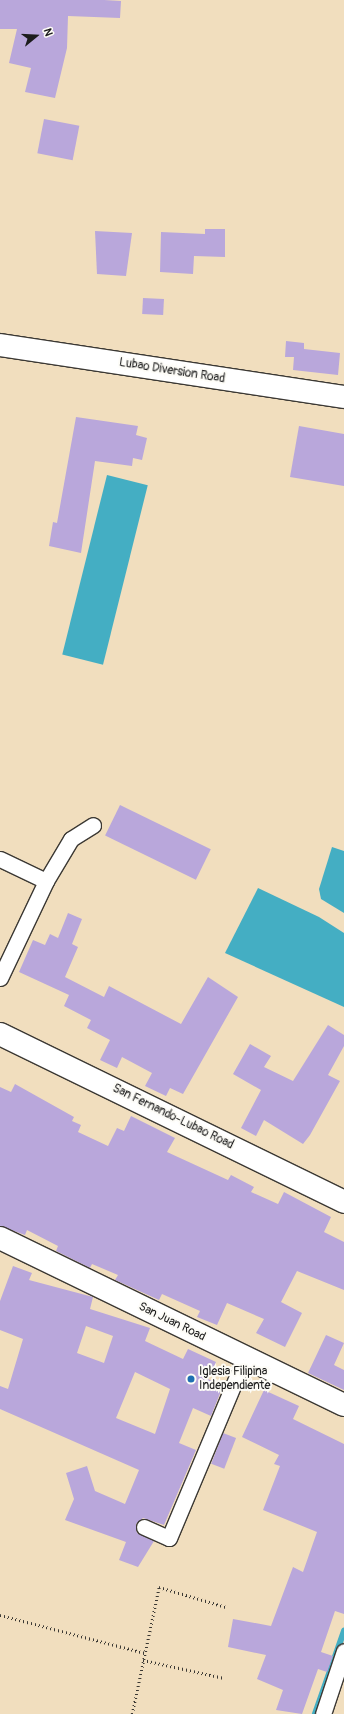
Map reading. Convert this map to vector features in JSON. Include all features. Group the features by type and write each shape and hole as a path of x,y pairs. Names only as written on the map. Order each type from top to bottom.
{"street":[{"name":"Lubao Diversion Road","path":"0,345 344,397"},
{"path":"0,978 46,881 71,838 93,825"},
{"path":"0,859 46,881"},
{"name":"San Fernando-Lubao Road","path":"0,1034 344,1202"},
{"name":"San Juan Road","path":"0,1238 344,1405"},
{"path":"144,1527 169,1538 245,1357"},
{"path":"323,1714 344,1651"}],"path":[{"path":"132,1714 159,1587 226,1607"},
{"path":"0,1615 145,1653"},
{"path":"143,1660 224,1678"}],"water":[{"path":"107,475 148,485 103,665 62,655"},
{"path":"332,847 344,851 344,913 321,899 319,889"},
{"path":"258,888 319,917 344,933 344,1007 225,953"}],"building":[{"path":"0,0 121,1 120,18 68,16 67,48 55,98 25,92 31,68 9,63 17,29 0,29"},
{"path":"44,119 79,126 73,160 37,153"},
{"path":"205,229 225,229 225,257 194,256 193,274 160,272 161,232 205,234"},
{"path":"95,231 132,233 126,276 97,274"},
{"path":"143,298 164,299 163,315 142,314"},
{"path":"286,341 304,343 304,349 340,353 338,375 293,370 294,357 285,357"},
{"path":"76,417 138,426 136,435 147,438 142,460 133,458 132,466 95,461 81,553 49,546 53,522 57,523"},
{"path":"299,426 344,434 344,486 290,477"},
{"path":"120,805 211,849 196,880 105,836"},
{"path":"68,913 82,919 72,944 78,947 65,977 104,997 109,986 181,1024 208,977 238,997 183,1094 170,1088 166,1096 145,1086 152,1073 122,1057 117,1068 100,1060 110,1040 87,1028 91,1020 64,1006 69,995 19,972 33,940 45,945 50,934 58,938"},
{"path":"328,1025 344,1035 344,1046 328,1075 340,1081 310,1135 303,1144 264,1120 256,1136 241,1128 261,1090 233,1074 250,1044 271,1056 264,1067 293,1081"},
{"path":"15,1084 74,1117 72,1121 81,1125 78,1132 108,1146 117,1128 124,1131 131,1116 175,1138 167,1152 228,1180 231,1175 254,1187 251,1192 278,1204 284,1192 331,1217 324,1232 344,1242 344,1290 297,1271 281,1302 302,1313 285,1347 256,1333 264,1319 227,1303 217,1325 197,1317 200,1311 162,1294 159,1300 115,1280 118,1275 92,1264 90,1268 56,1251 58,1246 27,1230 25,1235 0,1226 0,1087 11,1092"},
{"path":"13,1266 32,1273 29,1280 93,1297 90,1309 150,1328 145,1341 183,1359 188,1349 216,1362 208,1379 223,1386 211,1416 193,1408 179,1443 196,1450 164,1525 143,1518 136,1524 137,1533 154,1541 138,1567 119,1560 126,1542 65,1520 74,1499 66,1473 87,1466 95,1491 125,1504 139,1470 0,1409 0,1386 8,1389 23,1339 0,1330 0,1301","holes":["86,1326 113,1336 104,1363 77,1353","135,1372 170,1389 155,1434 116,1418"]},
{"path":"326,1335 344,1343 334,1365 344,1370 344,1390 308,1373"},
{"path":"264,1390 299,1406 293,1419 344,1444 344,1614 335,1611 321,1652 333,1656 327,1672 318,1669 302,1714 276,1710 283,1690 257,1679 266,1655 228,1647 233,1619 271,1626 293,1567 303,1572 317,1532 263,1510 280,1466 274,1464 279,1455 242,1437"},
{"path":"223,1433 236,1438 224,1469 211,1464"}],"waterway":[{"path":"315,1714 344,1631"}],"place":[{"name":"Iglesia Filipina Independiente","path":"191,1379"}]}
